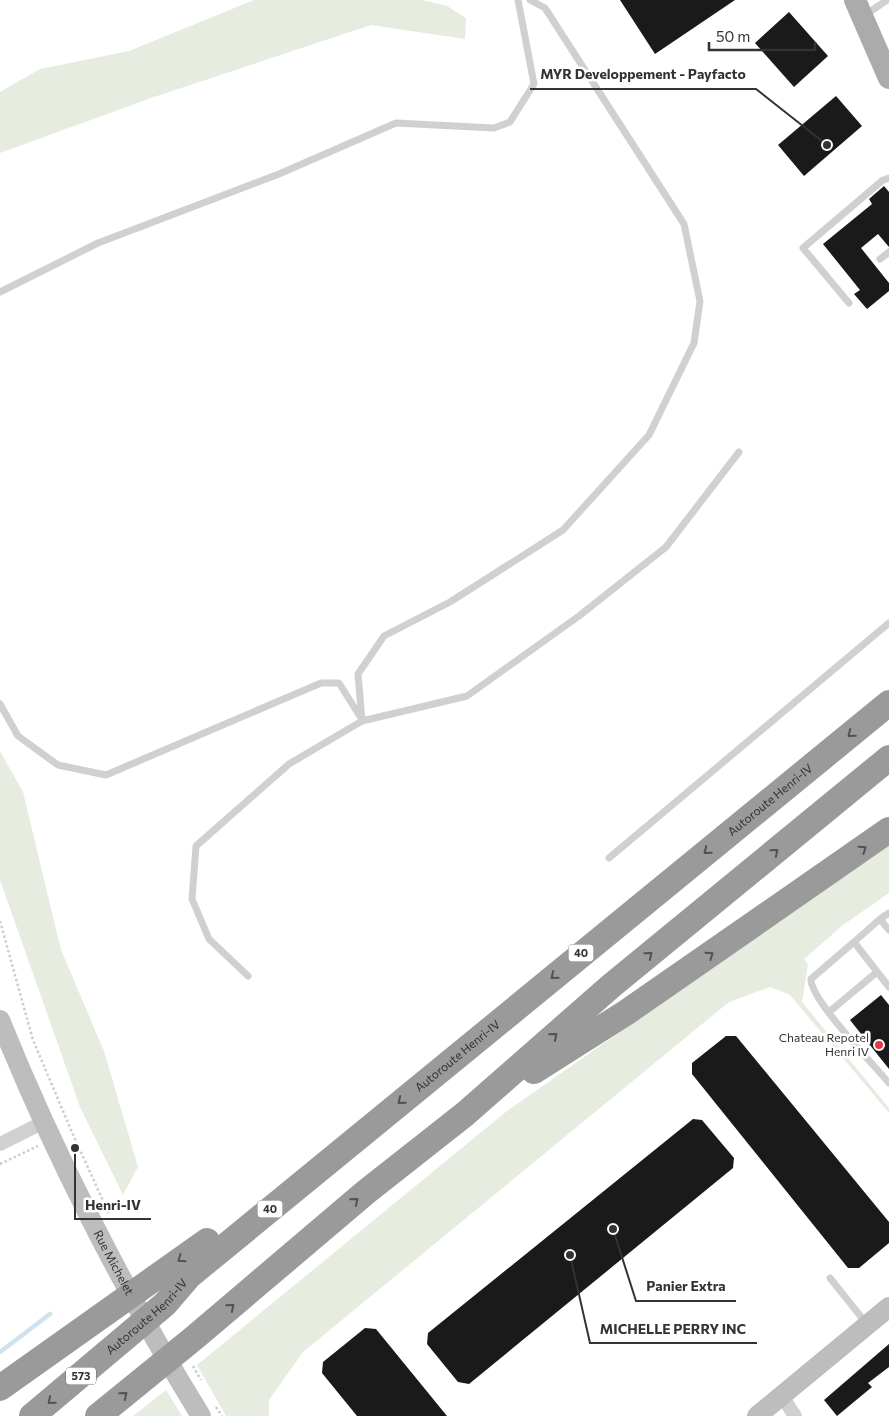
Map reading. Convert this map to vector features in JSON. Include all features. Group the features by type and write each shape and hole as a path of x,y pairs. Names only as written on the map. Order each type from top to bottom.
{"highway":[{"name":"Autoroute Henri-IV","path":"158,1292 189,1276 350,1142 889,703"},
{"path":"98,1416 150,1374 192,1349 366,1192 465,1114 611,986 889,758"},
{"path":"465,1114 627,1012 889,830"},
{"path":"0,1402 121,1320 350,1142"},
{"name":"Autoroute Henri-IV","path":"32,1416 121,1320"},
{"path":"0,1388 121,1320"}],"main road":[{"path":"859,8 889,78"},
{"path":"872,38 889,67"}],"street":[{"name":"Rue Michelet","path":"0,1020 48,1130 108,1254 208,1409"},
{"path":"0,1144 48,1130"},
{"path":"757,1416 889,1307"},
{"path":"782,1396 795,1416"}],"lane":[{"path":"0,292 98,243 279,174 396,123 494,128 510,122 534,84 518,0"},
{"path":"362,721 358,674 384,636 450,602 564,530 649,435 694,343 700,301 684,224 545,8 530,0"},
{"path":"859,8 887,0"},
{"path":"849,303 803,248 883,180 889,178"},
{"path":"880,259 889,252"},
{"path":"248,976 209,939 192,899 196,846 289,764 362,721 467,696 571,622 666,547 739,452"},
{"path":"608,858 889,623"},
{"path":"0,704 18,736 58,765 106,775 321,683 339,683 362,721"},
{"path":"889,913 811,979 812,988 828,1012 889,1083"},
{"path":"880,919 889,930"},
{"path":"854,942 889,987"},
{"path":"828,1012 877,972"},
{"path":"830,1278 867,1325"}],"path":[{"path":"0,921 34,1040 70,1130 113,1222"},
{"path":"0,1164 48,1130"},
{"path":"192,1349 204,1386"},
{"path":"208,1409 222,1416"}],"shaded area":[{"path":"254,0 422,0 447,6 466,18 465,39 371,25 154,97 0,153 0,92 40,69 129,51"},
{"path":"0,751 23,792 61,950 104,1051 138,1167 123,1195 80,1107 0,880"},
{"path":"889,844 889,893 843,925 804,959 808,964 802,1002 889,1108 889,1113 790,995 770,987 729,1002 303,1352 269,1400 269,1416 226,1416 197,1365 507,1111"},
{"path":"166,1390 182,1416 133,1416"}],"building":[{"path":"620,0 735,0 655,54"},
{"path":"789,12 828,56 794,87 755,43"},
{"path":"836,96 862,126 804,176 778,145"},
{"path":"884,186 889,192 889,247 878,234 861,248 889,283 889,291 867,309 854,294 860,290 823,244 872,204 869,199"},
{"name":"Chateau Repotel Henri IV","path":"881,995 889,1005 889,1069 850,1020"},
{"path":"726,1036 736,1036 889,1222 889,1243 859,1268 848,1268 692,1074 692,1063"},
{"path":"693,1119 702,1120 734,1158 733,1168 469,1384 458,1382 427,1344 428,1333"},
{"path":"365,1328 376,1329 447,1416 357,1416 322,1373 323,1362"},
{"path":"889,1344 889,1367 868,1383 872,1387 837,1416 824,1400"}],"waterway":[{"path":"0,1352 50,1314"}],"place":[{"name":"MYR Developpement - Payfacto","path":"827,145"},
{"name":"Chateau Repotel Henri IV","path":"879,1045"},
{"name":"Henri-IV","path":"75,1148"},
{"name":"Panier Extra","path":"613,1229"},
{"name":"MICHELLE PERRY INC","path":"570,1255"}]}
